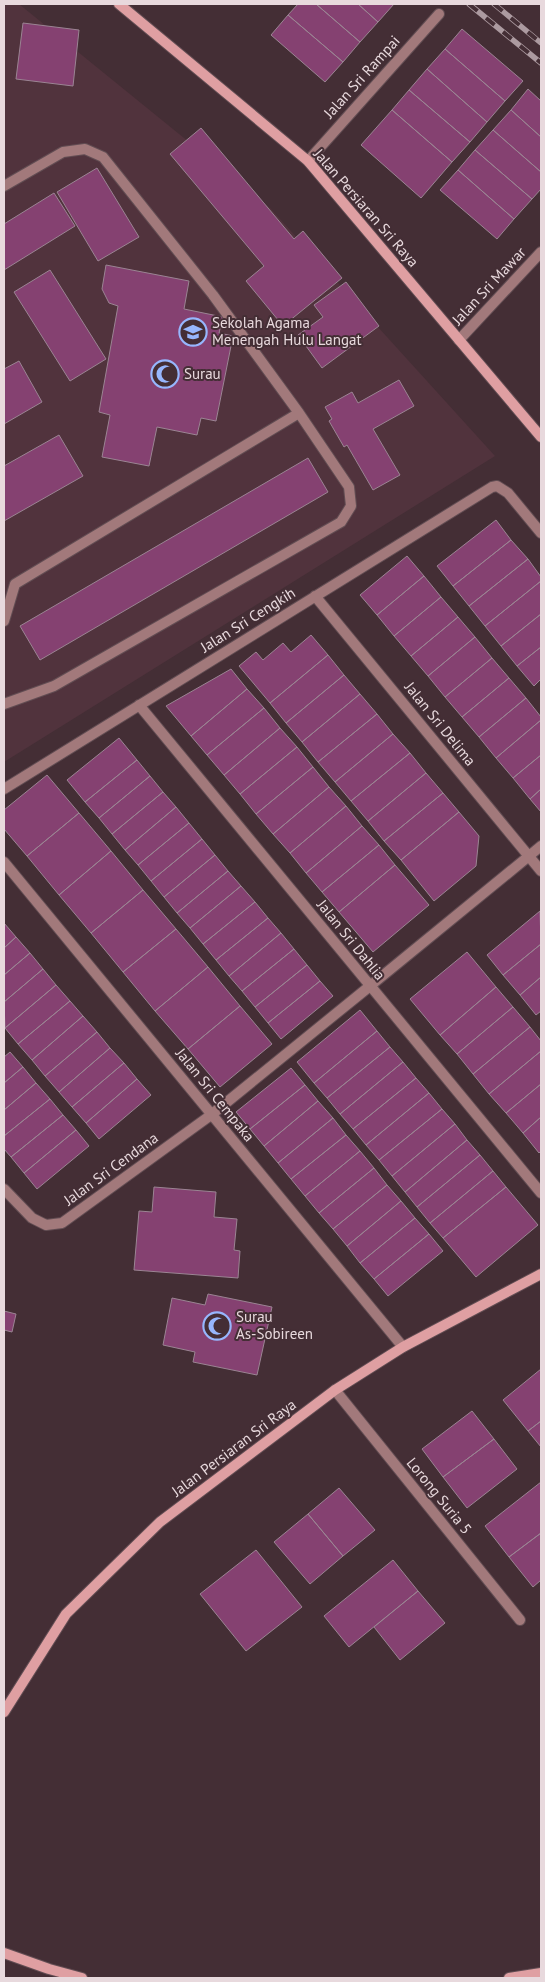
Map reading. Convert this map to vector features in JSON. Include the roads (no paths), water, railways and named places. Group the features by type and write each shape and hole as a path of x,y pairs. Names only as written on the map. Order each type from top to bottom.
{"street":[{"name":"Jalan Persiaran Sri Raya","path":"119,4 308,161 541,437"},
{"name":"Jalan Sri Rampai","path":"308,161 439,14"},
{"path":"4,186 63,152 85,149 103,157 213,295 299,413 349,487 351,506 341,522 54,686 4,704"},
{"name":"Jalan Sri Mawar","path":"459,340 541,252"},
{"path":"4,621 15,584 299,413"},
{"name":"Jalan Sri Cengkih","path":"4,788 492,487 497,486 508,493 541,533"},
{"name":"Jalan Sri Delima","path":"315,596 541,871"},
{"name":"Jalan Sri Dahlia","path":"139,705 541,1193"},
{"name":"Jalan Sri Cendana","path":"5,1194 32,1218 46,1225 62,1223 211,1115 541,846"},
{"name":"Jalan Sri Cempaka","path":"4,862 403,1347"},
{"name":"Jalan Persiaran Sri Raya","path":"4,1712 66,1614 160,1522 335,1390 403,1347 541,1274"},
{"name":"Lorong Suria 5","path":"335,1390 520,1620"},
{"path":"4,1953 49,1969 82,1978"},
{"path":"509,1978 541,1973"}],"railway":[{"path":"469,4 541,63"},
{"path":"494,4 541,43"}],"place":[{"name":"Sekolah Agama Menengah Hulu Langat","path":"193,332"},
{"name":"Surau","path":"165,374"},
{"name":"Surau As-Sobireen","path":"217,1326"}]}
